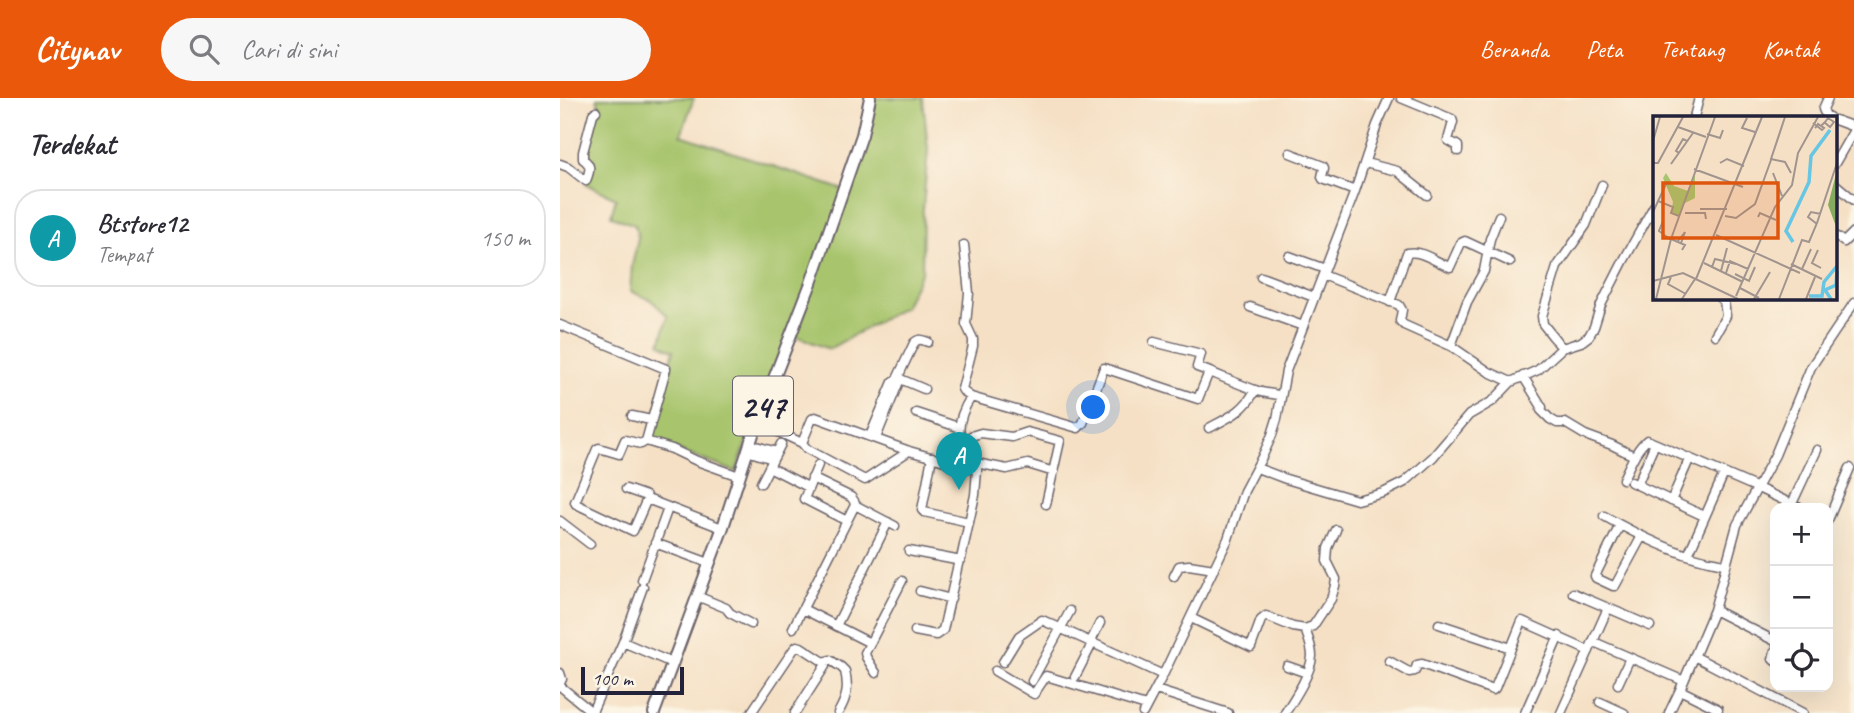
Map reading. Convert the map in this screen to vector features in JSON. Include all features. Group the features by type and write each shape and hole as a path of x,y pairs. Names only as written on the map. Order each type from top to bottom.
{"main road":[{"name":"247","path":"654,713 722,528 757,422 825,244 862,135 870,98"}],"street":[{"path":"995,671 1034,694 1046,676 1144,709 1156,690 1228,539 1244,491 1274,429 1283,379 1389,98"},
{"path":"1401,98 1452,119 1448,139 1459,147 1458,151"},
{"path":"1694,116 1699,98"},
{"path":"1826,116 1823,109 1828,98"},
{"path":"560,164 586,181 590,168 589,163 583,159 583,152 596,111"},
{"path":"1836,120 1854,128 1836,161"},
{"path":"1290,153 1323,166 1323,178 1355,191"},
{"path":"1365,163 1397,171 1427,195"},
{"path":"1562,348 1544,324 1542,316 1557,267 1586,225 1602,185"},
{"path":"1836,185 1854,200"},
{"path":"1256,468 1352,499 1363,500 1405,482 1433,457 1469,415 1493,401 1511,382 1544,365 1562,348 1581,342 1591,332 1601,305 1653,208"},
{"path":"1451,346 1467,302 1484,271 1487,250 1499,216"},
{"path":"1836,237 1844,242 1854,232"},
{"path":"1390,302 1407,253 1421,253 1450,267 1463,242 1510,262"},
{"path":"964,245 969,293 966,324 973,346 962,389 971,397 1078,428 1083,423 1104,368 1198,398 1209,372"},
{"path":"1289,256 1401,308 1402,323 1451,346 1489,372 1511,382"},
{"path":"1261,277 1314,297"},
{"path":"1715,335 1726,316 1721,299"},
{"path":"1669,713 1714,610 1737,525 1758,488 1811,367 1854,303"},
{"path":"1250,307 1303,326"},
{"path":"560,325 666,369 646,442"},
{"path":"873,437 893,382 914,343 921,339 928,342"},
{"path":"1154,342 1201,354 1198,367 1255,390 1281,396"},
{"path":"1523,376 1542,407 1541,410 1549,419 1594,439 1636,453"},
{"path":"897,378 924,389"},
{"path":"1209,428 1238,412 1255,390"},
{"path":"971,397 958,427 961,443 975,467"},
{"path":"916,413 958,427"},
{"path":"632,416 651,420"},
{"path":"802,443 815,417 897,446 905,453 975,467 1007,469 1028,464 1054,472"},
{"path":"757,422 802,443 807,449 865,480 905,453"},
{"path":"915,631 936,635 943,631 975,495 971,436 981,433 1012,437 1027,432 1060,442 1046,504"},
{"path":"647,499 634,531 575,502 597,449 620,454 625,440 672,449 739,476"},
{"path":"1630,482 1636,453 1643,441 1650,440 1786,503"},
{"path":"748,447 775,456 808,487"},
{"path":"1630,482 1653,448"},
{"path":"1796,503 1817,450"},
{"path":"761,482 775,456"},
{"path":"932,457 922,510 970,522"},
{"path":"1671,501 1688,462"},
{"path":"818,465 804,496 806,501 847,521"},
{"path":"1833,508 1850,468"},
{"path":"812,478 851,497 855,505 892,524 836,626"},
{"path":"1688,555 1722,478"},
{"path":"1630,482 1704,516"},
{"path":"626,489 722,528"},
{"path":"793,628 855,505"},
{"path":"560,673 560,685 593,712 623,642 667,511"},
{"path":"1604,516 1642,536 1725,567"},
{"path":"560,521 590,544"},
{"path":"1620,525 1595,576 1604,582 1615,586 1642,536"},
{"path":"1191,618 1251,647 1261,620 1266,616 1293,627 1305,629 1313,626 1331,599 1335,586 1336,579 1327,561 1328,548 1336,530"},
{"path":"655,543 693,558 694,561 709,564"},
{"path":"909,551 959,560"},
{"path":"1174,576 1179,566 1214,569"},
{"path":"876,673 865,654 902,581"},
{"path":"919,591 951,599"},
{"path":"1573,593 1650,626"},
{"path":"697,596 726,608 751,624"},
{"path":"1561,713 1608,608"},
{"path":"803,609 870,643"},
{"path":"1714,610 1770,638"},
{"path":"1032,681 1070,611"},
{"path":"1003,662 1019,636 1041,620 1163,675"},
{"path":"1389,661 1409,672 1415,671 1417,666 1422,664 1493,690 1524,620 1589,651"},
{"path":"1074,677 1100,624"},
{"path":"1439,624 1511,648"},
{"path":"1285,713 1307,673 1312,654 1305,629"},
{"path":"1525,713 1559,636"},
{"path":"623,642 672,663"},
{"path":"1594,642 1684,681"},
{"path":"751,713 797,646 824,662"},
{"path":"1694,656 1803,713"},
{"path":"1618,684 1630,658"},
{"path":"824,662 830,660 845,671 847,699 838,713"},
{"path":"795,713 824,670 824,662"},
{"path":"1287,666 1307,673"},
{"path":"1156,690 1228,713"},
{"path":"1680,690 1718,709 1717,713"},
{"path":"1600,702 1614,711 1624,713"}],"green space":[{"path":"597,98 694,98 681,135 847,191 874,98 923,98 928,150 923,207 922,271 904,307 829,349 788,333 736,472 649,440 674,350 660,344 668,316 651,300 630,291 638,238 635,225 611,216 616,198 586,184 593,165 584,157 596,112 601,111"}],"place":[{"name":"Btstore12","path":"959,490"}]}
